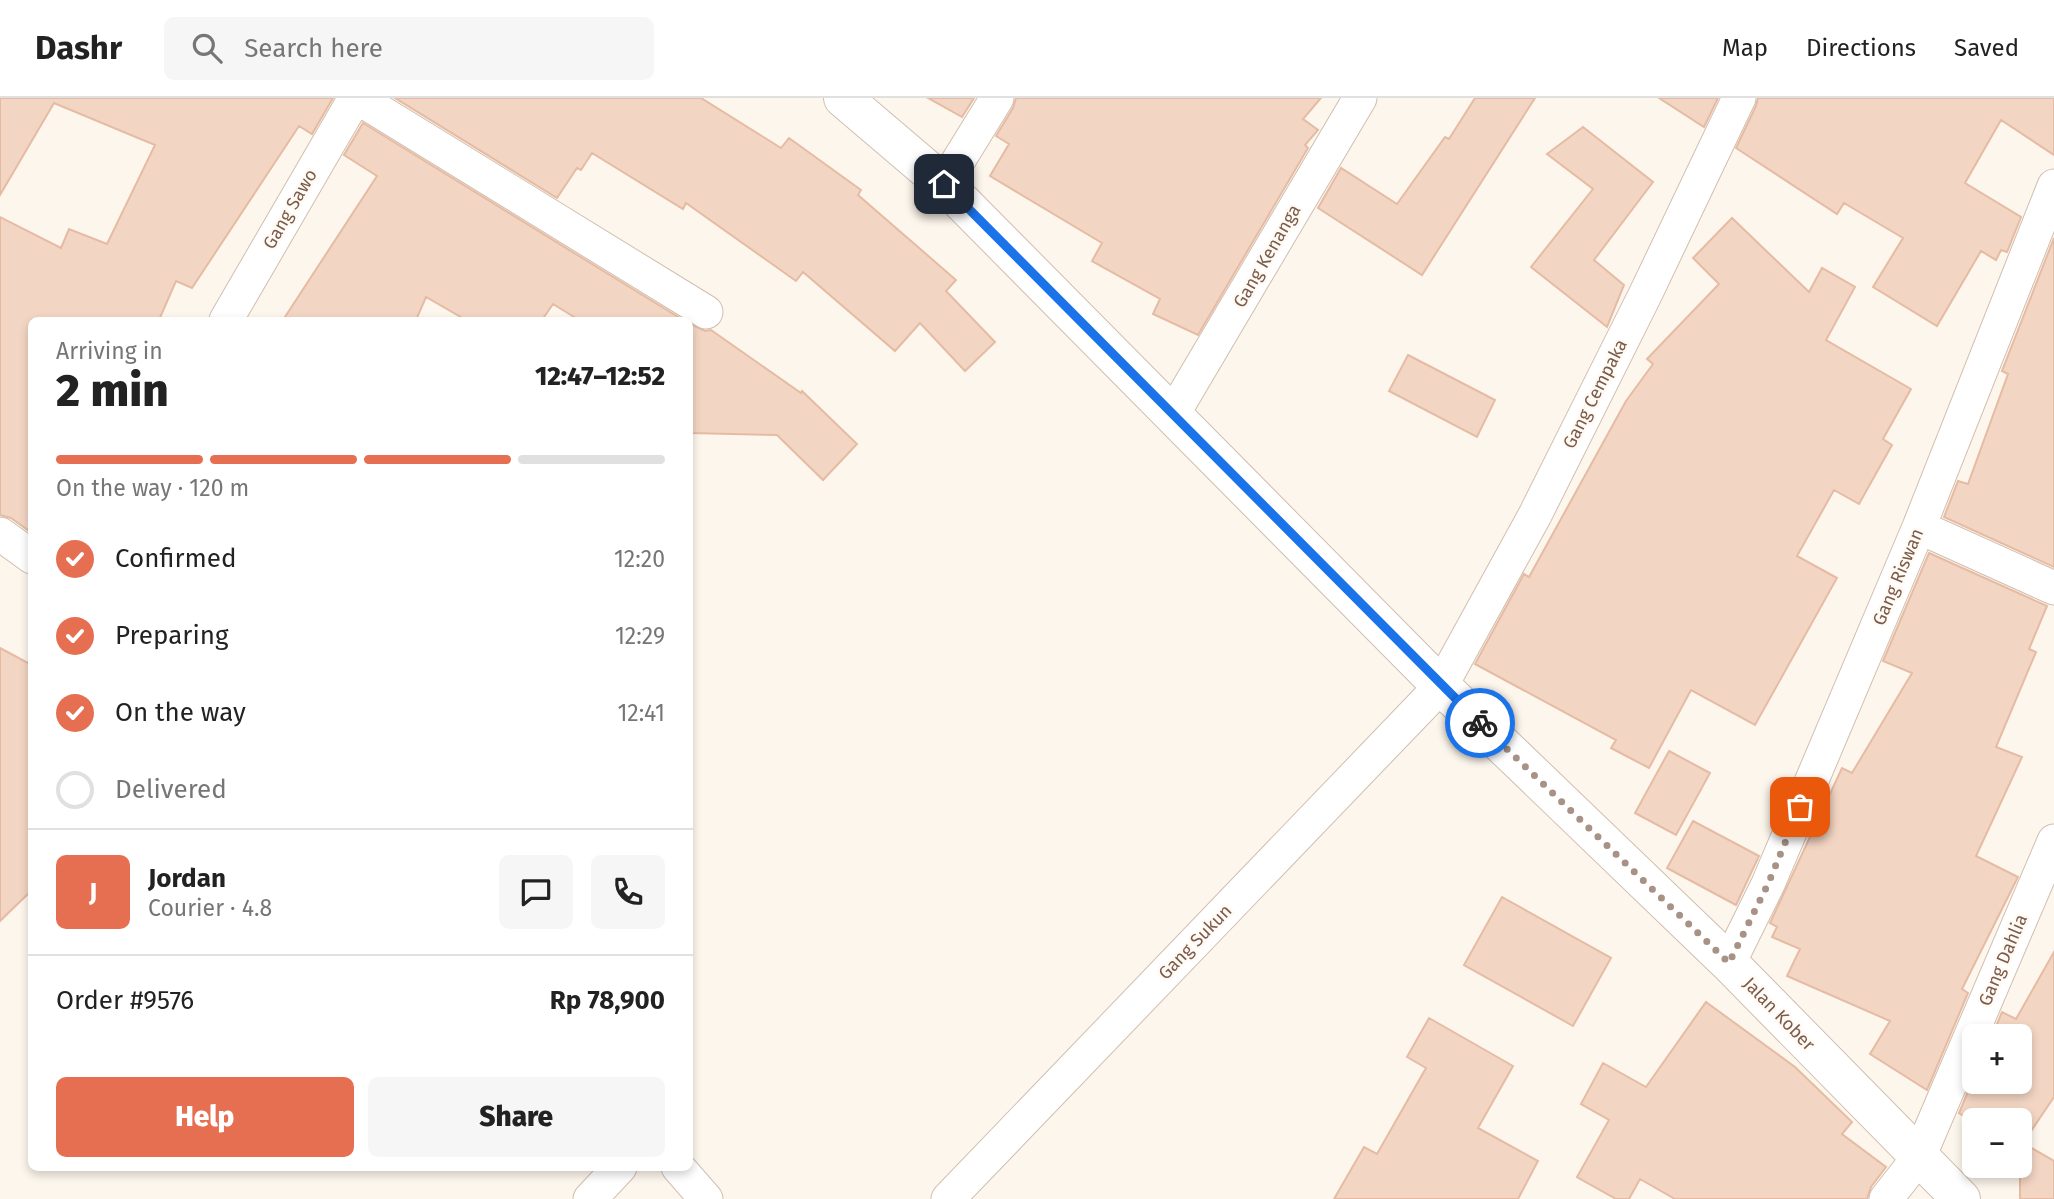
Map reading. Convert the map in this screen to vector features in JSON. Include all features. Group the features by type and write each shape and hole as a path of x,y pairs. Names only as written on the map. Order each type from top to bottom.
{"street":[{"path":"356,98 706,312"},
{"name":"Gang Sawo","path":"228,317 356,98"},
{"name":"Jalan Kober","path":"843,98 944,184 1441,685 1729,963 1961,1199"},
{"path":"944,184 998,98"},
{"name":"Gang Kenanga","path":"1173,414 1360,98"},
{"name":"Gang Cempaka","path":"1441,685 1535,515 1645,295 1739,98"},
{"name":"Gang Riswan","path":"1729,963 1768,884 1919,527 2054,186"},
{"path":"1919,527 2054,589"},
{"path":"0,534 28,555"},
{"name":"Gang Sukun","path":"948,1199 1441,685"},
{"name":"Gang Dahlia","path":"1886,1199 1919,1157 2054,841"},
{"path":"590,1199 616,1171"},
{"path":"682,1171 706,1199"}],"building":[{"path":"0,98 333,98 312,134 299,126 192,288 176,281 160,317 28,317 28,530 11,518 0,515 0,217 61,248 69,229 107,244 155,145 54,103 0,195"},
{"path":"395,98 701,98 781,148 789,138 861,190 858,195 956,280 946,291 995,342 965,371 920,323 895,351 803,272 796,281 686,203 683,209 592,153 581,170 577,168 557,198"},
{"path":"928,98 974,98 962,117"},
{"path":"1016,98 1321,98 1303,119 1318,130 1305,145 1308,148 1198,335 1153,314 1160,299 1092,261 1102,243 990,176 1009,144 996,136"},
{"path":"1475,98 1535,98 1422,275 1318,208 1341,168 1397,204 1445,137 1449,139"},
{"path":"1659,98 1718,98 1704,127"},
{"path":"1758,98 2054,98 2054,155 2001,120 1965,183 2021,217 2007,252 2001,250 1996,260 1981,251 1937,326 1873,287 1903,238 1844,203 1837,214 1736,148"},
{"path":"363,123 678,317 574,317 553,304 544,317 461,317 426,297 417,317 285,317 377,176 344,155"},
{"path":"1583,127 1653,182 1594,260 1624,285 1607,327 1531,267 1593,189 1547,154"},
{"path":"1732,218 1809,292 1822,268 1855,287 1826,340 1911,389 1883,439 1892,445 1859,504 1834,490 1797,556 1837,578 1755,725 1691,690 1649,768 1611,748 1616,740 1475,664 1524,574 1529,577 1626,401 1653,364 1647,359 1719,284 1693,258"},
{"path":"2054,238 2054,567 1944,517 1958,481 1968,484 2008,374 2002,371"},
{"path":"693,325 705,331 711,330 801,393 802,391 857,444 823,480 777,435 693,433"},
{"path":"1408,355 1495,400 1477,437 1389,391"},
{"path":"1929,553 2047,606 2029,649 2036,652 1996,747 2022,757 1976,856 2018,877 1962,989 1968,993 1927,1090 1870,1054 1890,1021 1787,976 1800,949 1772,937 1777,927 1770,923 1842,768 1852,773 1912,673 1883,661"},
{"path":"0,648 28,663 28,894 0,921"},
{"path":"1669,751 1710,773 1676,835 1635,813"},
{"path":"1693,821 1759,856 1736,905 1667,868"},
{"path":"1502,897 1611,958 1573,1026 1464,965"},
{"path":"2054,952 2054,1097 2032,1130 2032,1108 1962,1108 1962,1115 1959,1113 1967,1094 2032,1094 2032,1024 1997,1024 2002,1012 2016,1019"},
{"path":"1706,1002 1795,1067 1852,1122 1842,1134 1886,1167 1871,1187 1867,1199 1675,1199 1640,1179 1629,1199 1616,1199 1577,1177 1609,1120 1581,1104 1603,1063 1646,1087"},
{"path":"1429,1018 1513,1066 1478,1128 1538,1161 1518,1199 1334,1199 1364,1147 1377,1154 1426,1068 1407,1057"},
{"path":"2032,1148 2054,1161 2054,1199 2020,1199 2020,1178 2032,1178"}],"way so far":[{"path":"1480,723 1729,963 1768,884 1800,807"}],"route":[{"path":"944,184 1480,723"}]}
